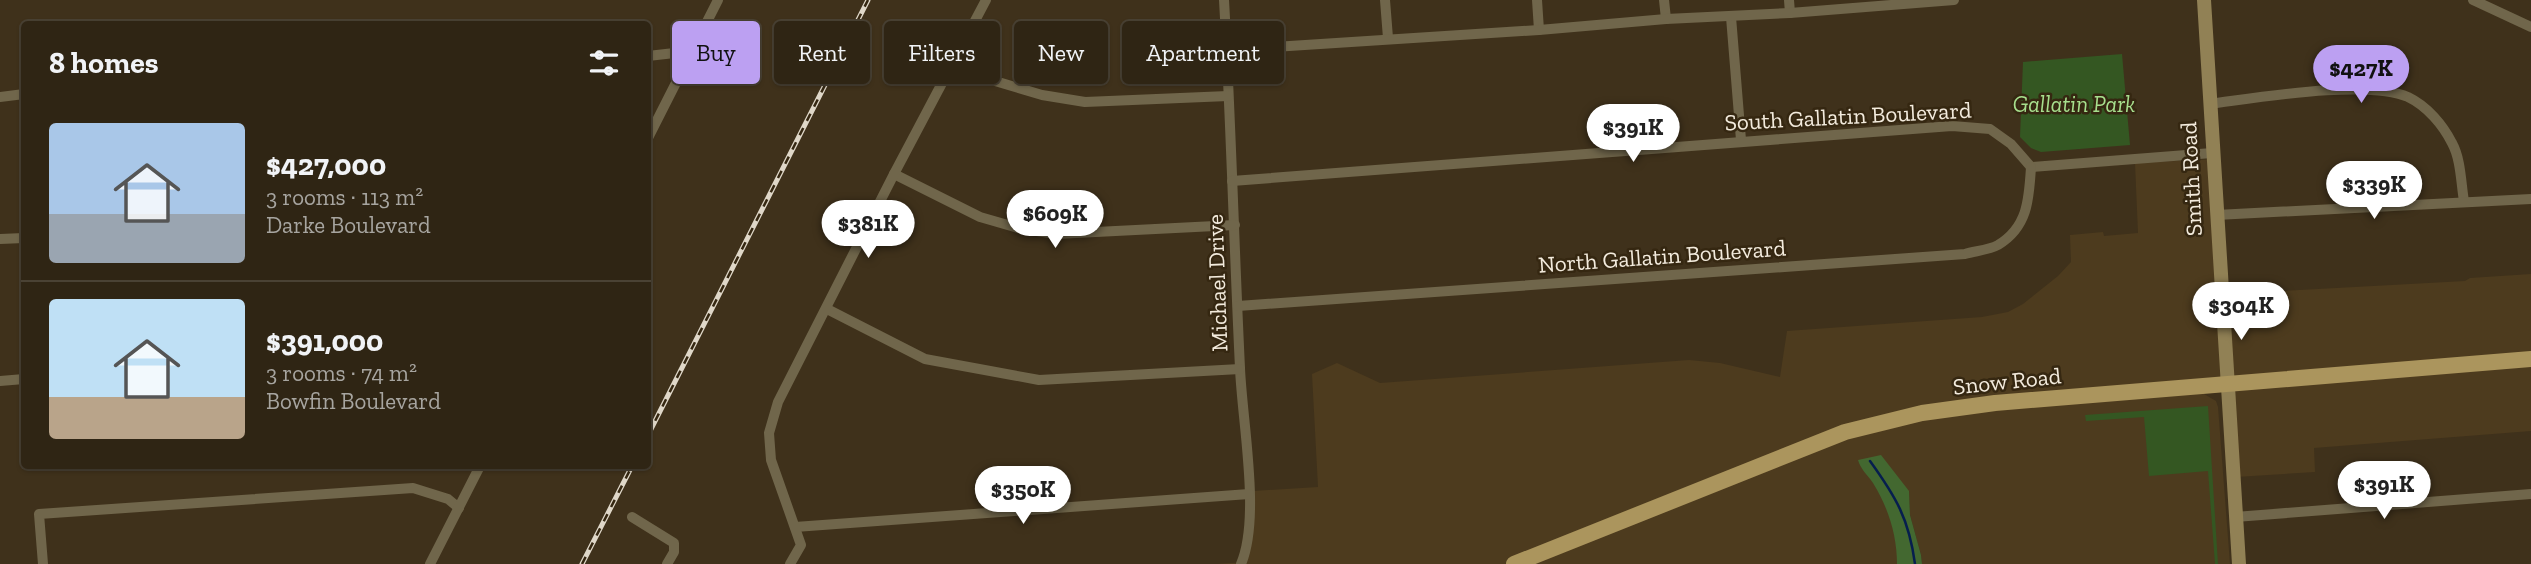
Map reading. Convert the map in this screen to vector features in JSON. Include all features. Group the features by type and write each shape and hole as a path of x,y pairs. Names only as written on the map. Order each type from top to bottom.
{"main road":[{"name":"Smith Road","path":"2204,0 2239,564"},
{"name":"Snow Road","path":"1514,564 1845,432 1922,413 1995,403 2531,359"}],"street":[{"path":"707,21 718,0"},
{"path":"975,21 986,0"},
{"name":"Michael Drive","path":"1224,0 1225,21"},
{"path":"1385,0 1388,38"},
{"path":"1537,0 1539,30"},
{"path":"1664,0 1666,19"},
{"path":"1789,0 1790,13"},
{"path":"1284,46 1954,0"},
{"path":"2473,0 2531,27"},
{"path":"1731,17 1741,140"},
{"path":"651,56 672,53"},
{"path":"1000,82 1042,95 1085,102 1228,96"},
{"path":"651,132 675,84"},
{"path":"790,564 801,545 771,460 769,433 778,402 942,84"},
{"name":"Michael Drive","path":"1228,84 1240,369 1249,494 1249,531 1241,564"},
{"path":"2209,104 2375,89 2408,97 2433,115 2454,145 2464,201"},
{"path":"0,97 21,94"},
{"name":"South Gallatin Boulevard","path":"1232,181 1741,140 1952,126 1990,129 2011,144 2031,167"},
{"path":"2031,167 2212,153"},
{"name":"North Gallatin Boulevard","path":"1238,306 1965,254 1997,245 2022,223 2029,197 2031,167"},
{"path":"894,174 980,217 1018,228 1056,234 1235,225"},
{"path":"2216,215 2531,199"},
{"path":"0,239 21,238"},
{"path":"827,309 925,359 1039,380 1240,369"},
{"path":"0,381 21,379"},
{"path":"430,564 478,469"},
{"path":"43,564 39,514 413,488 449,499 459,508"},
{"path":"796,527 1249,494"},
{"path":"2235,517 2531,494"},
{"path":"632,517 674,543 674,552 667,564"}],"shaded area":[{"path":"2217,159 2226,294 2465,281 2470,278 2531,274 2531,431 2314,448 2315,472 2236,477 2229,391 2204,394 2216,401 2218,407 2230,564 1922,564 1910,515 1909,491 1882,495 1896,535 1900,564 1216,564 1246,562 1253,491 1318,487 1312,374 1337,363 1380,383 1689,360 1720,363 1780,377 1787,331 1982,317 2008,312 2023,304 2071,262 2070,235 2138,233 2135,163"}],"green space":[{"name":"Gallatin Park","path":"2122,54 2130,145 2041,152 2031,148 2020,137 2023,62"},
{"path":"2208,406 2218,564 2215,564 2208,471 2149,476 2144,417 2086,421 2085,415"},
{"path":"1881,455 1909,491 1910,515 1922,564 1897,564 1895,542 1887,512 1858,460"}],"waterway":[{"path":"1870,461 1900,509 1909,534 1915,564"}],"railway":[{"path":"651,429 868,0"},
{"path":"582,564 630,469"}]}
